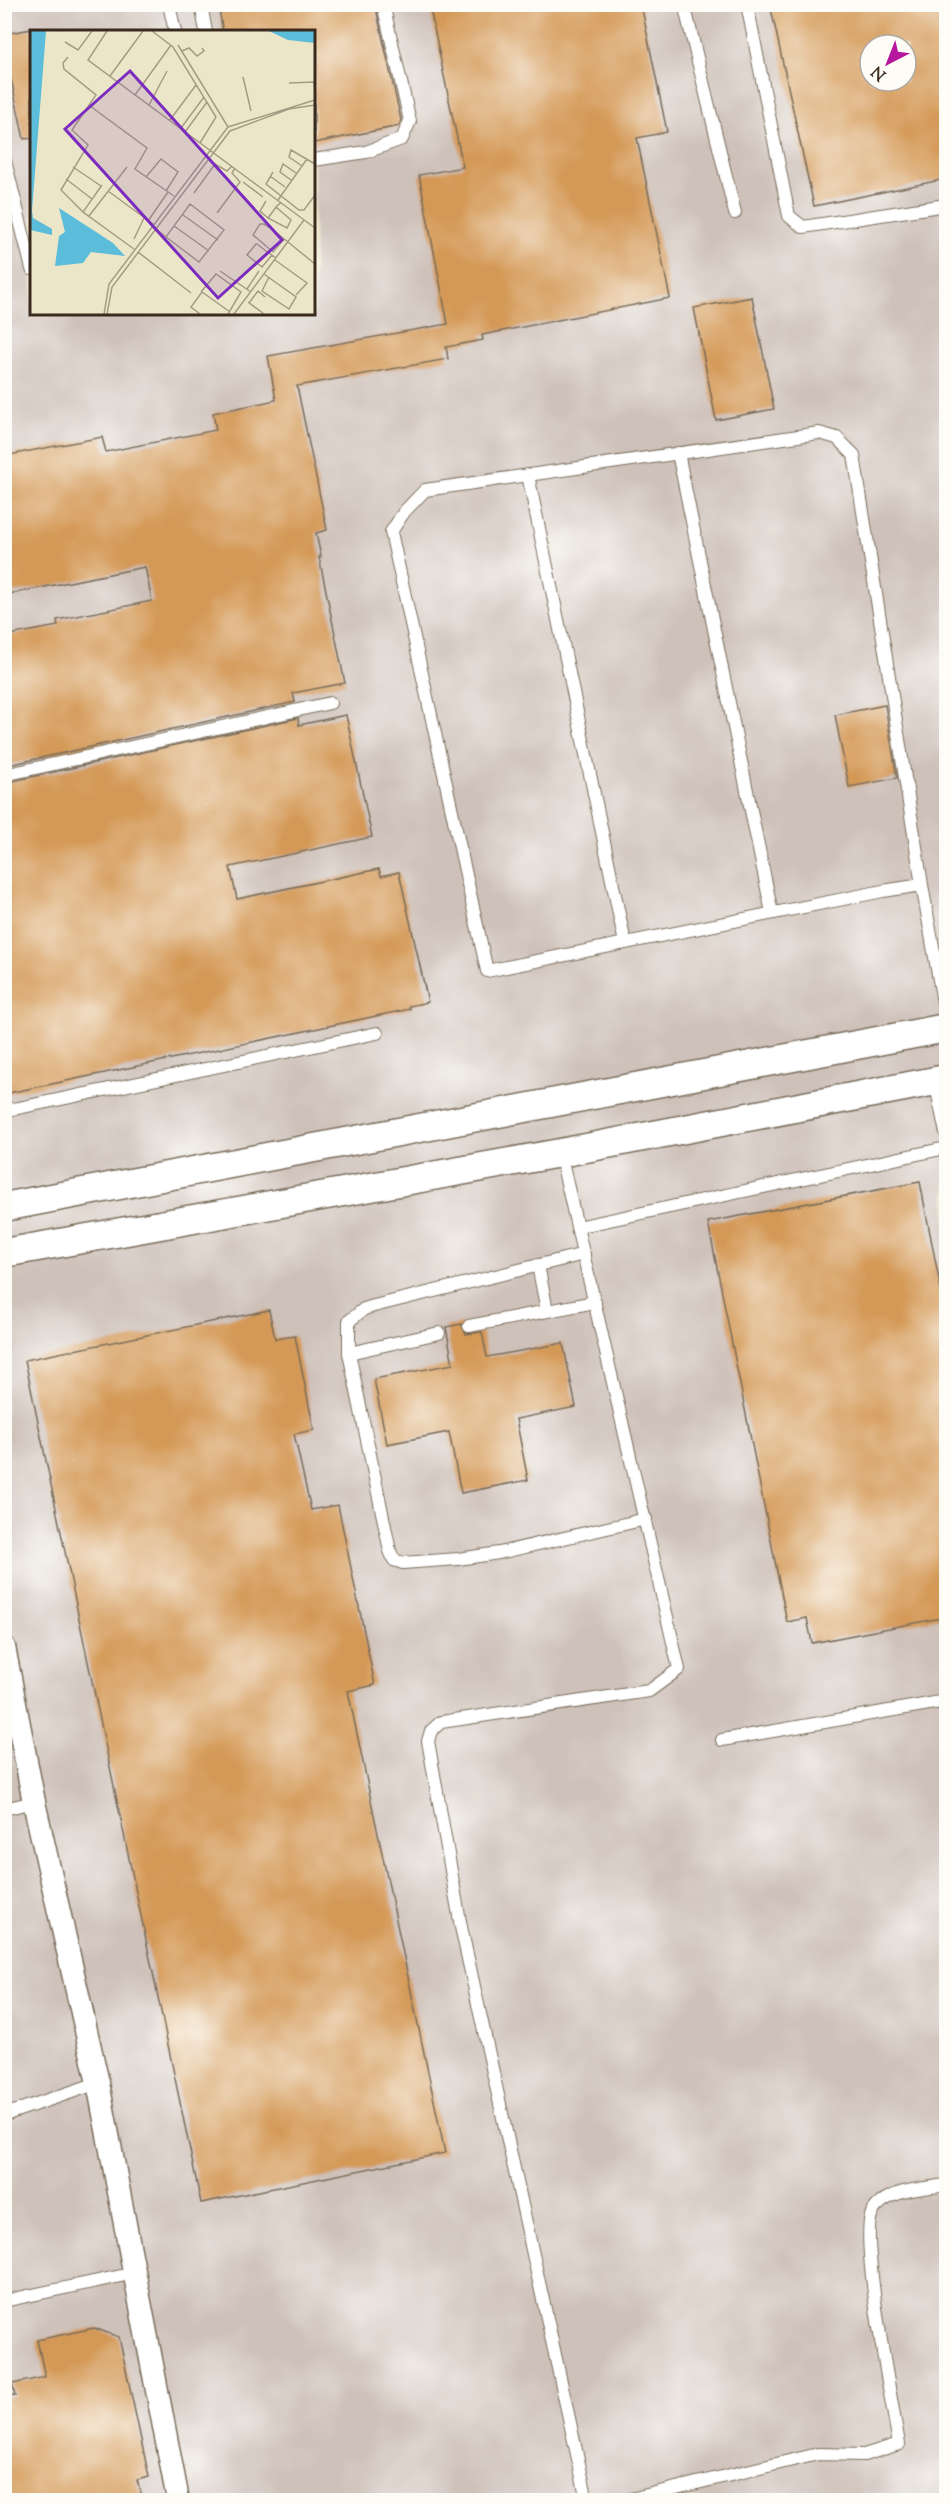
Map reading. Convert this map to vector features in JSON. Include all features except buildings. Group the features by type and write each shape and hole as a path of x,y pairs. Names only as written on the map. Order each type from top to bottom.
{"street":[{"path":"4,1207 946,1028"},
{"path":"4,1253 560,1153 941,1080"},
{"path":"5,1657 34,1802 98,2083 178,2500"}],"lane":[{"path":"170,4 175,30"},
{"path":"201,4 206,30"},
{"path":"315,160 366,152 402,140 410,122 383,4"},
{"path":"684,4 735,213"},
{"path":"747,4 789,216 803,228 946,205"},
{"path":"4,158 30,261"},
{"path":"922,885 488,971 391,532 404,512 425,490 819,433 837,438 854,455 922,885 946,1019"},
{"path":"678,453 772,913"},
{"path":"528,475 625,943"},
{"path":"4,775 330,703"},
{"path":"4,1111 377,1033"},
{"path":"941,1080 946,1133"},
{"path":"578,1227 946,1148"},
{"path":"560,1153 679,1669 649,1691 441,1722 431,1731 428,1742 461,1927 587,2500"},
{"path":"584,1254 364,1309 356,1314 348,1325 350,1353 390,1551 398,1562 458,1559 499,1553 646,1519"},
{"path":"538,1265 548,1311"},
{"path":"469,1326 595,1302"},
{"path":"350,1353 439,1333"},
{"path":"722,1740 946,1701"},
{"path":"4,1809 34,1802"},
{"path":"4,2115 98,2083"},
{"path":"626,2500 818,2454 864,2455 899,2444 874,2288 869,2224 873,2212 893,2197 901,2193 946,2185"},
{"path":"4,2301 135,2273"}],"shaded area":[{"path":"5,5 946,5 946,2500 5,2500"}]}
